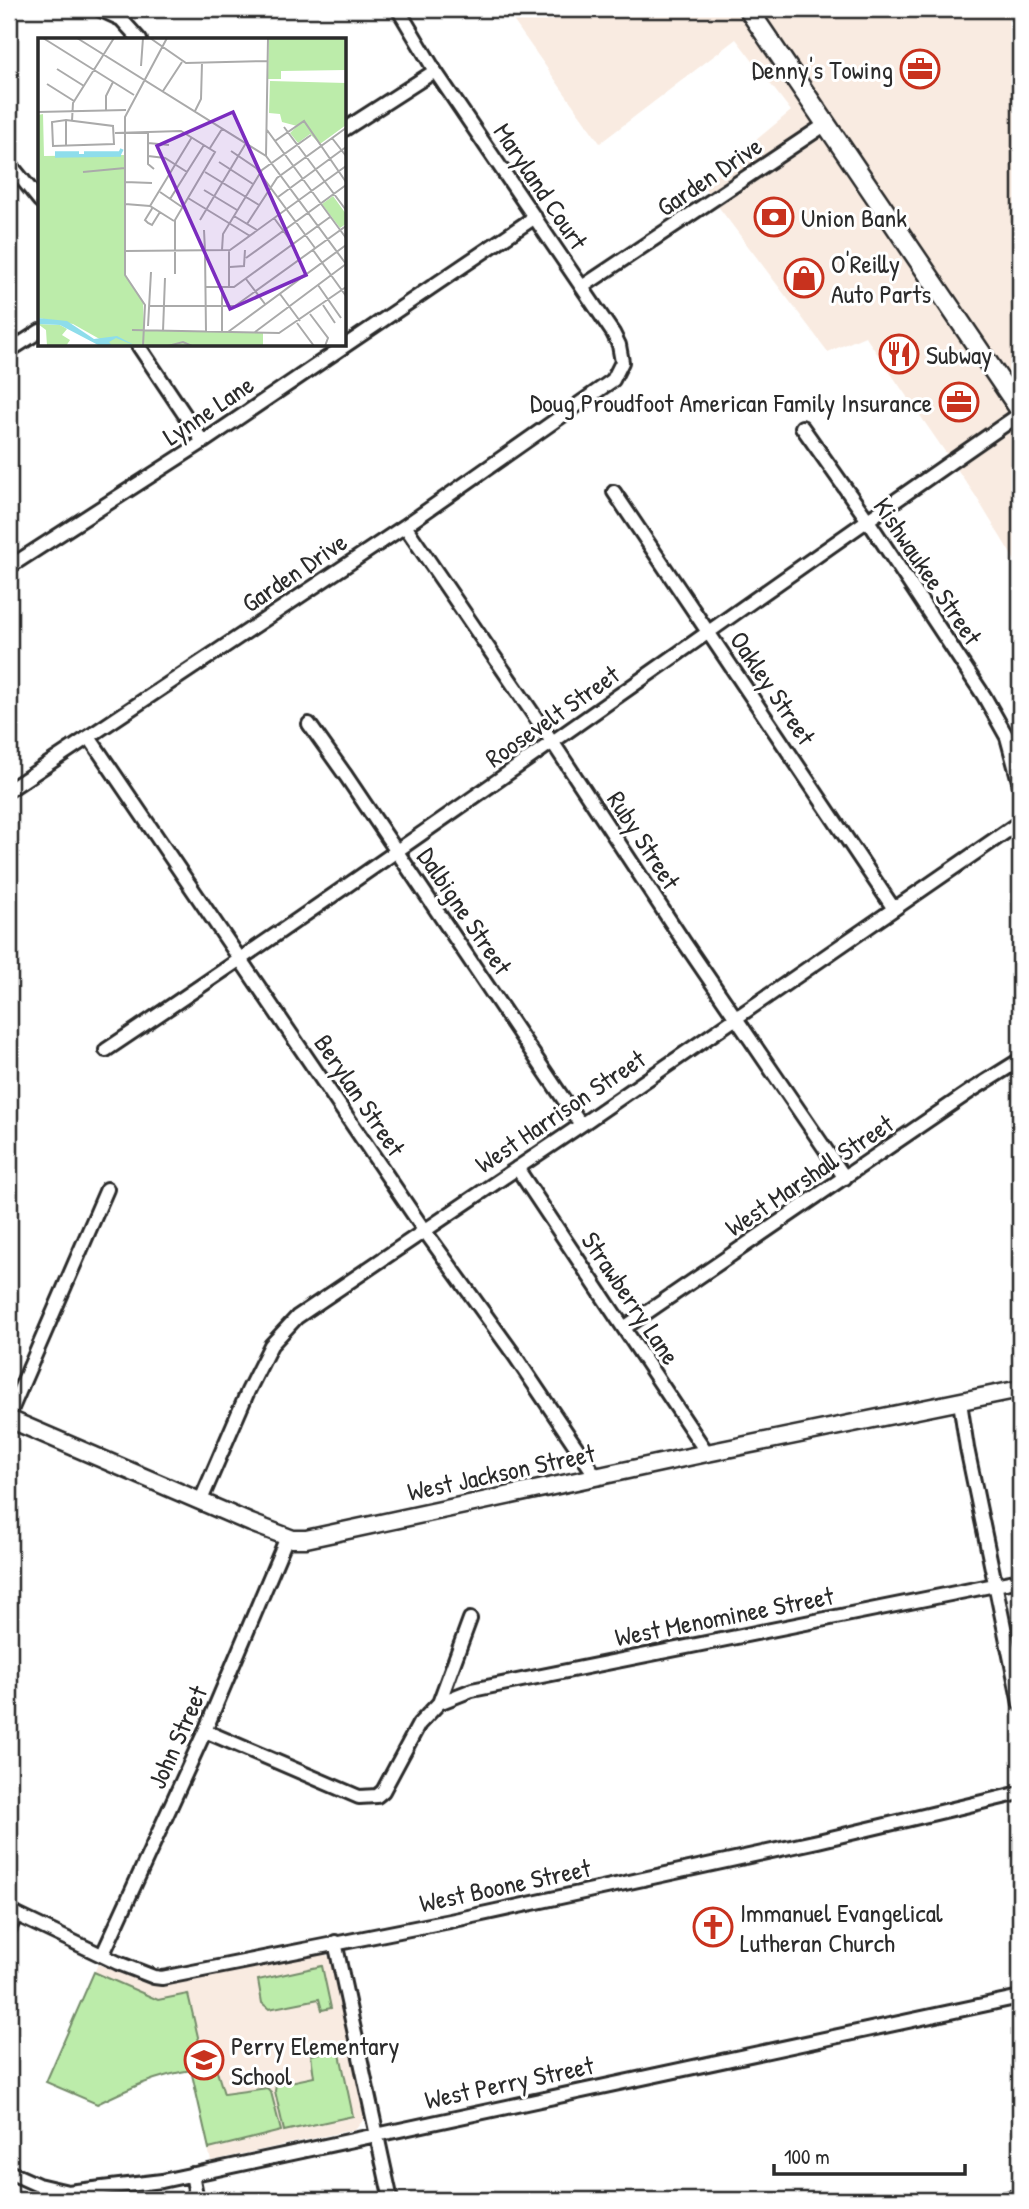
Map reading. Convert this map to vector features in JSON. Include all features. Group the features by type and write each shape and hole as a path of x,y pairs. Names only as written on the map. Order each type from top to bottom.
{"main road":[{"path":"748,9 1020,412"}],"street":[{"path":"99,9 121,19 139,38"},
{"name":"Maryland Court","path":"398,9 435,71 620,345 620,370 613,380 602,388"},
{"path":"346,128 435,71"},
{"name":"Garden Drive","path":"582,287 826,124"},
{"path":"9,163 38,199"},
{"name":"Lynne Lane","path":"346,345 535,217"},
{"path":"9,351 38,332"},
{"path":"139,346 203,442"},
{"name":"Lynne Lane","path":"9,567 203,442 345,346"},
{"name":"Garden Drive","path":"9,790 405,526 602,388"},
{"name":"Roosevelt Street","path":"106,1050 554,743 1020,412"},
{"name":"Kishwaukee Street","path":"802,427 867,519 984,696 1007,737 1020,785"},
{"name":"Oakley Street","path":"614,492 894,909"},
{"name":"Ruby Street","path":"405,526 554,743 684,942 845,1178"},
{"name":"Dalbigne Street","path":"309,724 581,1125"},
{"name":"Berylan Street","path":"89,737 424,1230 515,1356 597,1478"},
{"name":"West Harrison Street","path":"201,1500 271,1345 297,1317 1020,822"},
{"name":"West Marshall Street","path":"624,1328 1020,1060"},
{"name":"Strawberry Lane","path":"517,1168 707,1453"},
{"path":"10,1421 107,1189"},
{"name":"West Jackson Street","path":"10,1421 288,1537 306,1539 1020,1389"},
{"path":"960,1402 1020,1704"},
{"name":"John Street","path":"103,1955 205,1731 288,1537"},
{"name":"West Menominee Street","path":"439,1703 472,1690 1020,1580"},
{"path":"205,1731 359,1797 377,1796 383,1791 419,1724 439,1703 470,1619"},
{"name":"West Boone Street","path":"12,1913 148,1975 162,1978 450,1921 1020,1793"},
{"path":"9,1930 12,1913"},
{"path":"335,1942 391,2200"},
{"name":"West Perry Street","path":"9,2172 38,2185 68,2192 109,2189 192,2174 1020,1997"},
{"path":"192,2174 197,2200"},
{"path":"1002,2200 1020,2196"}],"shaded area":[{"path":"505,9 1020,9 1020,569 975,495 865,336 828,352 702,185 791,111 736,39 600,143"},
{"name":"Perry Elementary School","path":"320,1952 330,1957 364,2115 356,2129 211,2161 191,2070 143,2081 97,2104 46,2082 98,1964 153,1986"}],"green space":[{"path":"322,1966 331,2008 322,2010 319,1999 269,2009 262,2003 258,1980"},
{"path":"94,1972 158,2000 188,1994 205,2067 215,2065 224,2094 267,2088 271,2092 281,2131 209,2149 191,2070 154,2079 97,2104 46,2082"},
{"path":"339,2049 353,2116 284,2131 276,2085 314,2077 311,2055"}],"place":[{"name":"Denny's Towing","path":"920,69"},
{"name":"Union Bank","path":"774,217"},
{"name":"O'Reilly Auto Parts","path":"804,278"},
{"name":"Subway","path":"899,354"},
{"name":"Doug Proudfoot American Family Insurance","path":"959,402"},
{"name":"Immanuel Evangelical Lutheran Church","path":"713,1927"},
{"name":"Perry Elementary School","path":"204,2060"}]}
